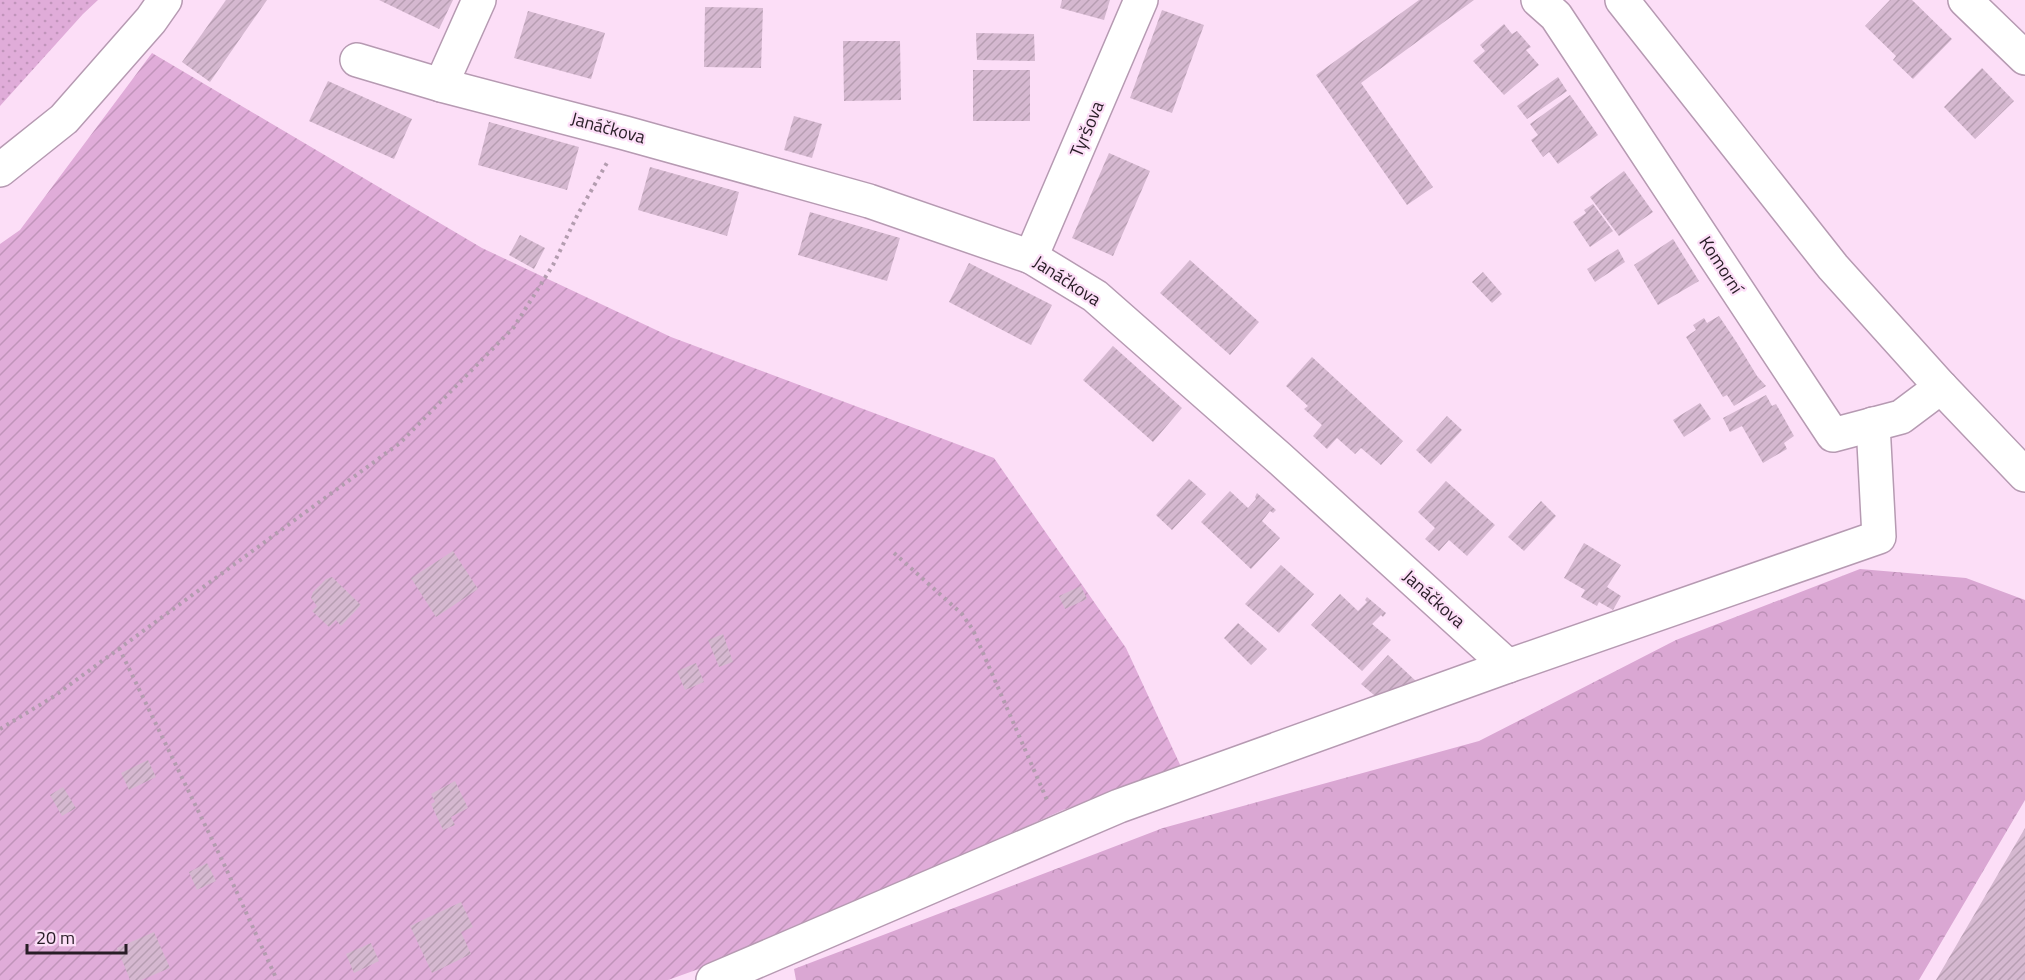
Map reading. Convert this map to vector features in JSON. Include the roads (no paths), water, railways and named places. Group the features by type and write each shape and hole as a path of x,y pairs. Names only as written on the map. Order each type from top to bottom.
{"street":[{"path":"0,170 64,119 151,20 165,0"},
{"path":"441,85 479,0"},
{"name":"Tyršova","path":"1031,257 1141,0"},
{"name":"Komorní","path":"1538,0 1556,16 1833,435 1901,417 1941,387"},
{"path":"1622,0 1833,267 1941,387 2025,475"},
{"path":"1965,0 2025,58"},
{"name":"Janáčkova","path":"357,60 441,85 625,133 869,201 1031,257 1095,296 1278,457 1508,666"},
{"path":"712,980 1119,806 1508,666 1879,537 1873,424"}]}
